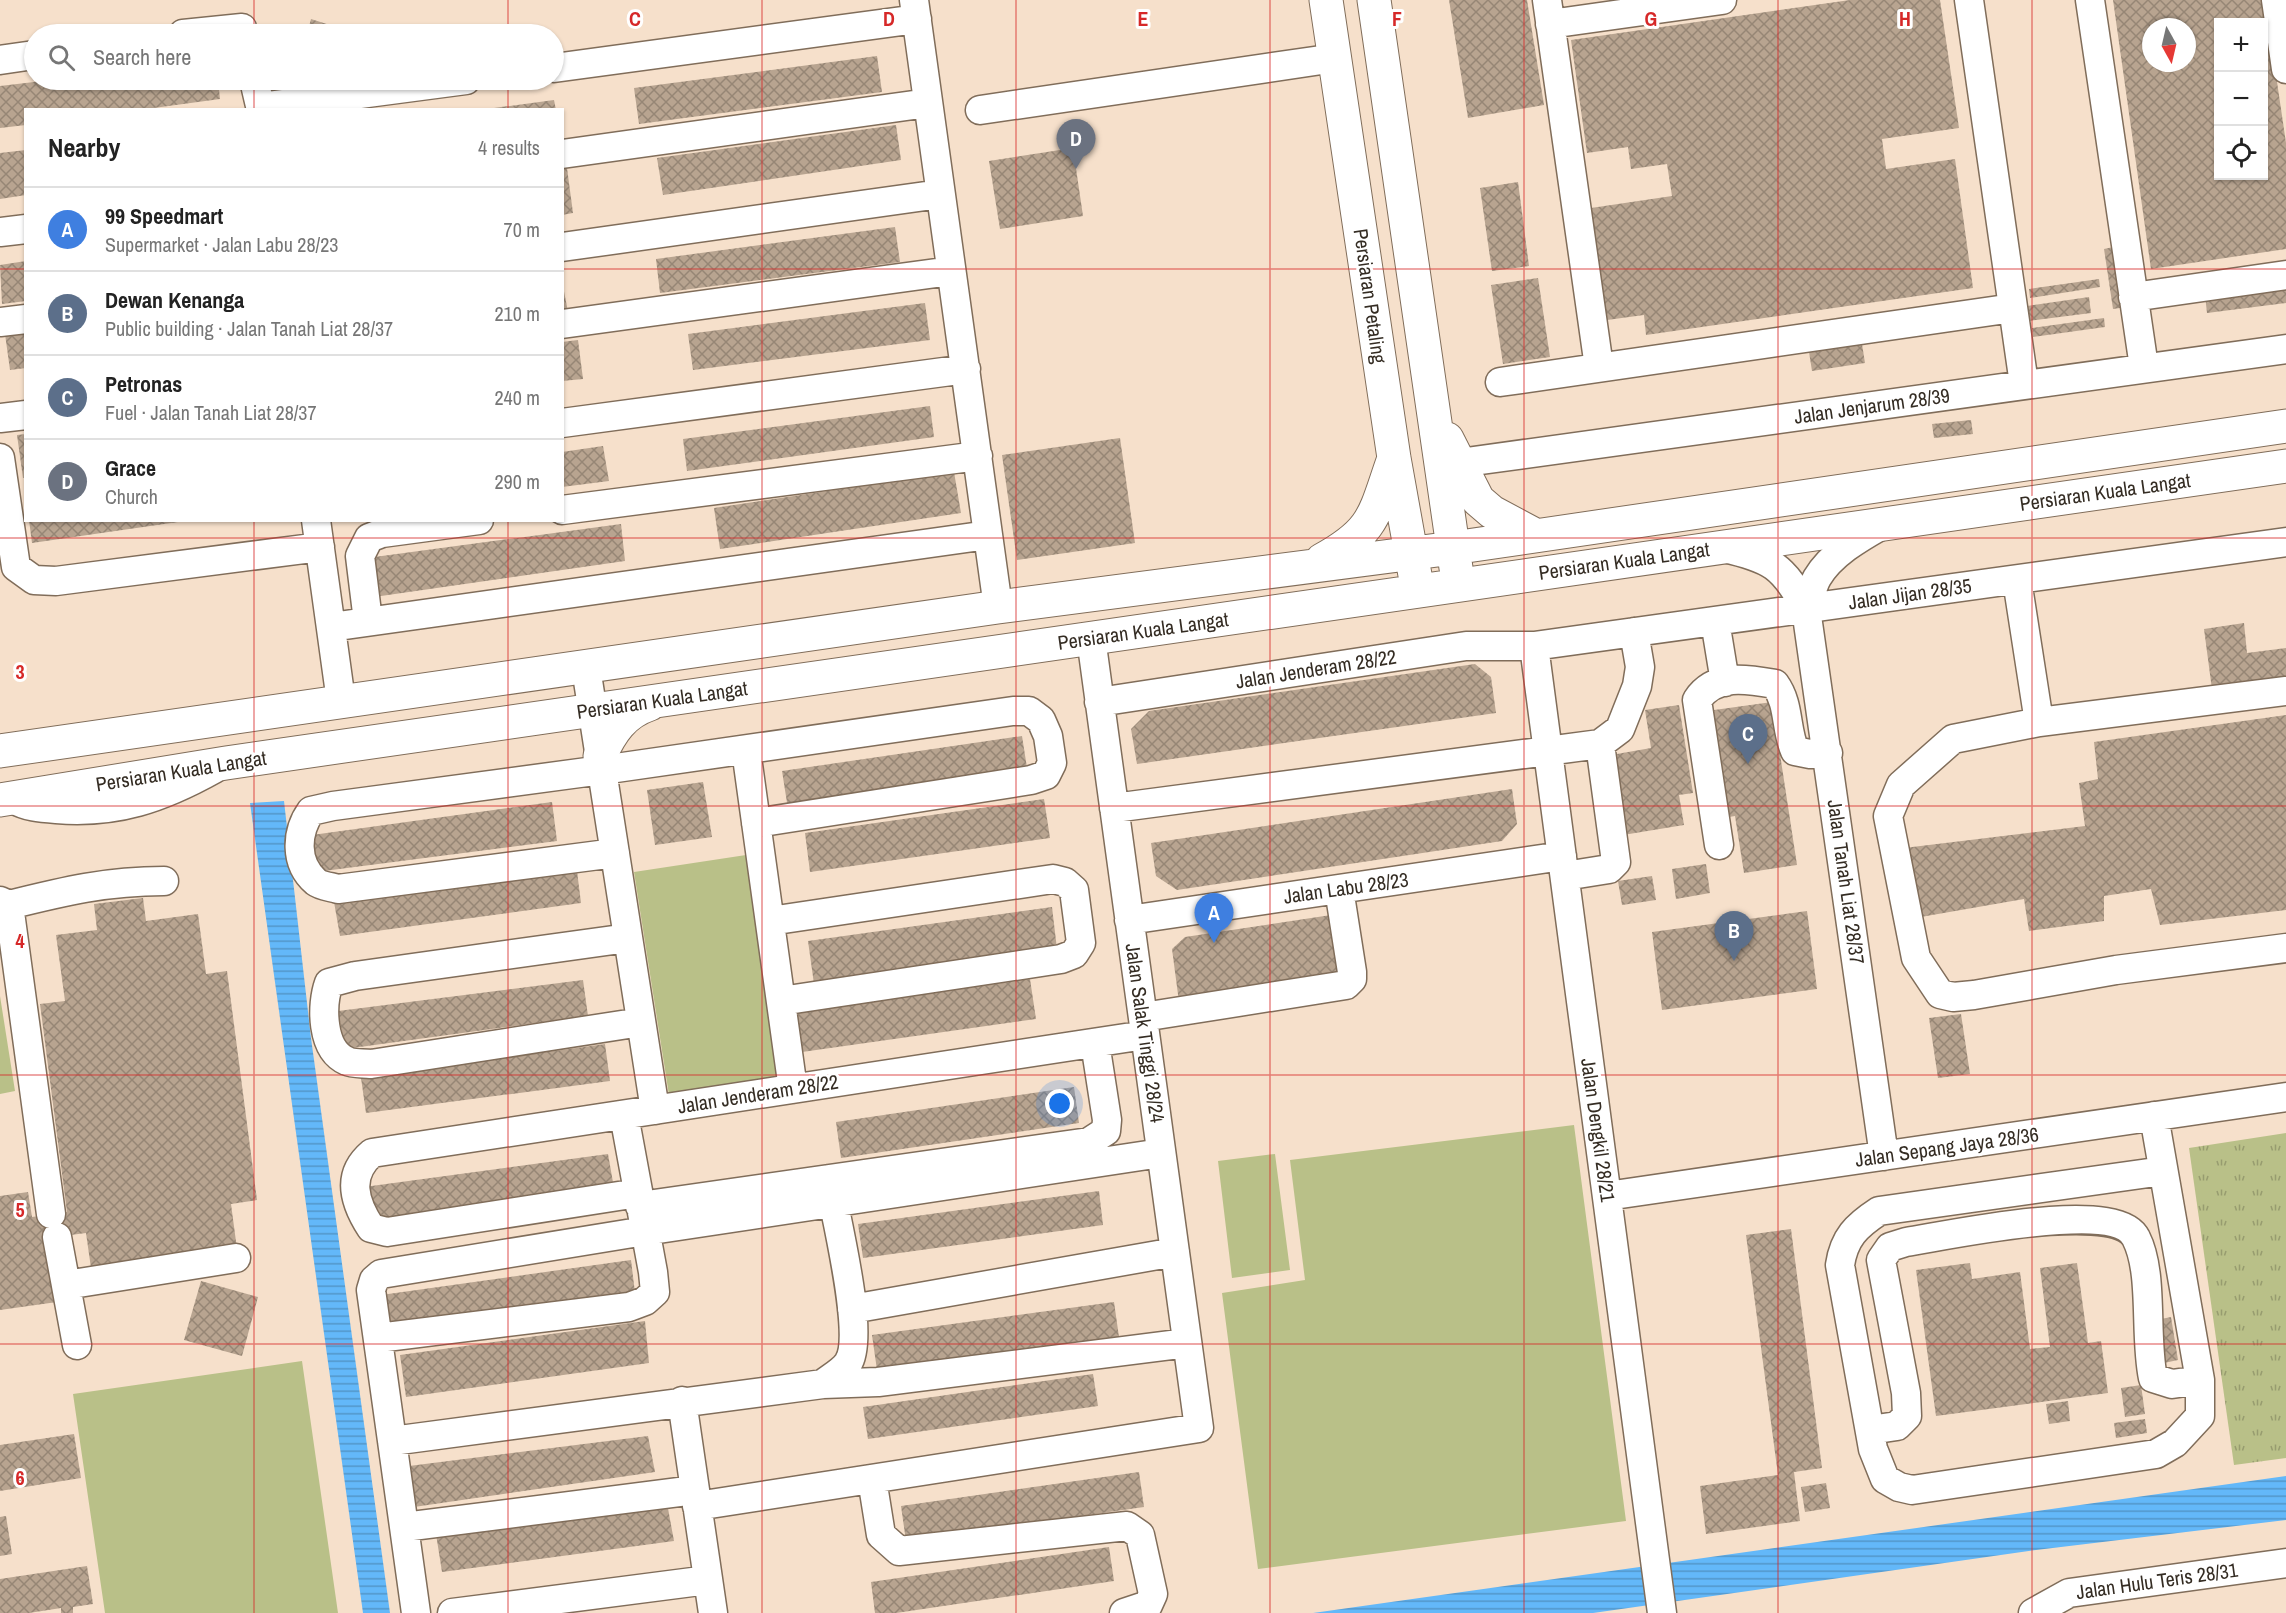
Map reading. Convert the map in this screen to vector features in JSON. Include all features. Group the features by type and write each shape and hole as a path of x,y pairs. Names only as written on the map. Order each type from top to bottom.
{"main road":[{"name":"Persiaran Petaling","path":"1326,0 1394,458 1417,591"},
{"path":"1374,0 1459,585"},
{"path":"1432,408 1478,500 1484,507 1535,535"},
{"name":"Persiaran Kuala Langat","path":"0,751 998,607 1453,548 2286,426"},
{"path":"2121,451 2128,489"},
{"path":"1309,566 1349,545 1360,535 1378,504 1394,458"},
{"name":"Persiaran Kuala Langat","path":"6,800 226,763 2286,466"},
{"path":"600,758 618,723 635,709 663,700"},
{"path":"537,718 560,718 583,731 600,758"}],"street":[{"path":"1599,367 1548,12 1722,0"},
{"path":"1969,0 2024,384"},
{"path":"2090,0 2144,368"},
{"path":"2276,0 2286,69"},
{"path":"564,66 915,9 998,607"},
{"path":"0,60 24,56"},
{"path":"980,110 1335,58"},
{"path":"256,90 261,108 393,90"},
{"path":"564,154 928,103"},
{"path":"564,247 940,194"},
{"path":"0,232 24,229"},
{"path":"564,324 951,271"},
{"path":"2133,297 2286,275"},
{"path":"1500,382 2013,308"},
{"path":"0,322 24,319"},
{"name":"Jalan Jenjarum 28/39","path":"1459,463 2286,349"},
{"path":"564,423 966,369"},
{"path":"0,418 24,415"},
{"path":"564,510 978,456"},
{"path":"0,458 16,495 16,567 34,580 56,581 318,534 341,701"},
{"path":"368,621 360,556 369,538 382,533 464,522"},
{"path":"1806,609 1818,578 1832,561 1853,543 1883,524"},
{"path":"331,627 673,581 988,535"},
{"name":"Jalan Jijan 28/35","path":"1534,646 2286,542"},
{"path":"1723,547 1754,554 1781,570 1792,582 1806,609"},
{"path":"2017,580 2039,722"},
{"name":"Jalan Tanah Liat 28/37","path":"1806,609 1884,1156"},
{"path":"1715,621 1725,682"},
{"path":"1114,808 1600,744 1620,729 1637,686 1640,668 1634,632"},
{"name":"Jalan Salak Tinggi 28/24","path":"872,1479 1199,1428 1161,1153 1138,919 1114,808 1091,638"},
{"name":"Jalan Jenderam 28/22","path":"1100,702 1466,646 1534,646"},
{"name":"Jalan Dengkil 28/21","path":"1534,646 1662,1613"},
{"path":"586,668 655,1110"},
{"path":"1719,845 1697,700 1706,688 1725,682 1748,679 1775,684 1784,696 1790,740 1795,751 1809,754 1828,753"},
{"path":"2286,691 2039,722 1953,739 1901,784 1888,816 1916,958 1940,994 1953,997 1974,995 2116,970 2286,948"},
{"path":"615,853 338,889 317,883 304,866 299,848 301,826 311,812 333,806 600,758 746,750 1013,711 1029,711 1041,720 1050,745 1052,763 1046,775 1031,780 756,823"},
{"name":"Jalan Labu 28/23","path":"1138,919 1339,889 1563,866 1609,869 1616,862 1600,744"},
{"path":"746,750 793,1089"},
{"path":"770,921 1053,879 1065,882 1074,890 1076,901 1081,943 1074,954 781,1001"},
{"path":"77,1345 54,1225 5,903 123,881 164,881"},
{"name":"Jalan Jenderam 28/22","path":"641,1210 387,1232 370,1228 356,1196 355,1175 361,1162 372,1154 1095,1043 1149,1022 1346,985 1352,979 1352,972 1339,889"},
{"path":"628,938 355,976 329,983 324,997 327,1033 335,1053 348,1062 370,1064 641,1022"},
{"path":"831,1191 1089,1142 1106,1131 1107,1120 1095,1043"},
{"name":"Jalan Sepang Jaya 28/36","path":"1607,1196 2286,1097"},
{"path":"378,1338 629,1306 645,1301 655,1292 624,1115"},
{"path":"2154,1116 2200,1380 2200,1416 2191,1429 2156,1454 2145,1456 1912,1490 1899,1487 1885,1479 1873,1449 1840,1265 1846,1240 1855,1228 1879,1211 2163,1171"},
{"path":"416,1613 371,1290 374,1280 381,1274 641,1210 831,1191 1161,1153"},
{"path":"823,1384 848,1364 854,1346 852,1309 831,1191"},
{"path":"2024,1191 2028,1221"},
{"path":"1870,1430 1897,1426 1907,1416 1906,1393 1881,1260 1890,1247 1906,1242 2028,1221 2059,1219 2118,1222 2136,1235 2144,1262 2148,1355 2154,1378 2172,1384 2200,1380"},
{"path":"852,1309 1175,1252"},
{"path":"66,1285 236,1258"},
{"path":"392,1441 682,1401 823,1384 878,1382 1187,1343"},
{"path":"682,1401 713,1613"},
{"path":"404,1527 872,1479 881,1535 899,1551 1126,1526 1140,1535 1153,1594 1148,1605 1124,1613"},
{"name":"Jalan Hulu Teris 28/31","path":"2033,1613 2069,1593 2286,1563"},
{"path":"452,1613 708,1580"}],"green space":[{"path":"746,855 777,1079 669,1095 634,872"},
{"path":"0,996 15,1091 0,1094"},
{"path":"1574,1125 1626,1521 1258,1569 1222,1293 1305,1280 1290,1160"},
{"path":"2286,1133 2286,1458 2234,1465 2189,1148"},
{"path":"1275,1154 1290,1270 1232,1278 1218,1161"},
{"path":"302,1361 338,1613 105,1613 73,1394"}],"water":[{"path":"284,801 311,1038 390,1613 363,1613 250,803"},
{"path":"2286,1476 2286,1520 2036,1550 1593,1613 1313,1613"}],"building":[{"path":"1449,0 1527,0 1544,105 1468,118"},
{"path":"1850,0 1940,0 1959,128 1882,139 1886,169 1955,159 1973,288 1646,335 1644,315 1607,320 1591,208 1672,196 1667,164 1631,169 1628,147 1587,153 1571,40"},
{"path":"2113,0 2265,0 2268,18 2214,18 2214,180 2268,180 2268,20 2286,143 2286,249 2151,269"},
{"path":"311,19 327,24 310,24"},
{"path":"877,56 882,92 639,124 634,88"},
{"path":"24,83 24,90 219,90 220,99 154,108 24,108 24,125 0,128 0,86"},
{"path":"554,100 556,108 494,108"},
{"path":"896,125 901,160 663,195 657,158"},
{"path":"1073,148 1083,216 1000,229 989,161"},
{"path":"24,150 24,195 0,199 0,153"},
{"path":"567,168 573,213 564,215 564,169"},
{"path":"1518,182 1529,266 1492,271 1480,188"},
{"path":"895,227 900,262 660,293 656,259"},
{"path":"2118,246 2127,307 2113,309 2104,249"},
{"path":"24,261 24,301 2,304 0,265"},
{"path":"1538,278 1550,357 1503,364 1491,285"},
{"path":"2099,279 2100,287 2030,298 2029,289"},
{"path":"2286,284 2286,303 2207,313 2205,295"},
{"path":"564,291 568,312 564,312"},
{"path":"2089,297 2091,313 2029,321 2027,306"},
{"path":"925,303 930,340 693,370 688,334"},
{"path":"2104,318 2105,327 2033,337 2032,328"},
{"path":"24,331 24,368 10,370 5,334"},
{"path":"578,340 583,379 564,381 564,342"},
{"path":"1862,344 1865,363 1812,371 1809,352"},
{"path":"930,406 934,437 687,471 683,439"},
{"path":"1971,420 1973,434 1934,438 1932,424"},
{"path":"24,434 24,478 23,478 17,435"},
{"path":"1120,438 1135,543 1017,560 1002,455"},
{"path":"603,446 609,481 564,487 564,452"},
{"path":"954,472 961,513 720,549 714,508"},
{"path":"29,522 178,522 32,543"},
{"path":"621,524 625,561 374,597 367,558"},
{"path":"2244,623 2247,653 2286,648 2286,687 2213,697 2204,629"},
{"path":"1475,664 1491,677 1496,713 1137,764 1131,729 1149,711"},
{"path":"1772,702 1797,865 1744,873 1735,816 1723,818 1707,711"},
{"path":"1679,705 1693,793 1679,795 1684,825 1623,835 1611,755 1651,748 1645,710"},
{"path":"2286,715 2286,910 2160,925 2151,889 2104,896 2104,921 2029,931 2024,899 1915,918 1904,848 2085,826 2079,783 2098,779 2094,742"},
{"path":"1022,736 1028,774 788,809 782,771"},
{"path":"703,782 712,837 655,845 647,790"},
{"path":"1512,789 1517,824 1502,841 1177,890 1156,876 1151,843"},
{"path":"1044,799 1050,838 810,872 805,833"},
{"path":"552,802 557,841 316,872 312,835"},
{"path":"1706,864 1710,893 1676,899 1672,869"},
{"path":"577,871 581,903 340,936 334,902"},
{"path":"1652,876 1656,900 1622,905 1618,881"},
{"path":"143,898 146,921 198,914 206,974 227,971 257,1200 231,1204 237,1249 91,1268 86,1233 48,1238 57,1302 0,1310 0,1196 28,1192 32,1217 67,1212 40,1004 65,1001 56,935 97,930 94,904"},
{"path":"1052,907 1057,949 814,984 808,941"},
{"path":"1807,911 1817,989 1662,1010 1652,932"},
{"path":"1331,915 1340,979 1179,1002 1172,949 1185,937"},
{"path":"1030,979 1036,1019 802,1052 796,1012"},
{"path":"583,980 588,1016 345,1049 338,1011"},
{"path":"1961,1014 1970,1074 1938,1078 1929,1018"},
{"path":"605,1044 610,1081 366,1113 361,1078"},
{"path":"1074,1087 1079,1123 841,1158 836,1122"},
{"path":"608,1154 614,1188 370,1221 364,1187"},
{"path":"1099,1191 1103,1225 863,1258 858,1224"},
{"path":"1791,1229 1822,1468 1794,1472 1800,1521 1706,1534 1700,1486 1778,1475 1746,1235"},
{"path":"631,1260 636,1301 389,1335 381,1295"},
{"path":"1970,1263 1972,1279 2020,1272 2030,1349 2050,1347 2040,1268 2077,1263 2088,1343 2101,1341 2108,1393 1936,1416 1916,1270"},
{"path":"201,1281 258,1297 242,1356 184,1340"},
{"path":"1114,1302 1119,1337 877,1370 872,1335"},
{"path":"2171,1317 2178,1360 2164,1363 2156,1320"},
{"path":"645,1321 649,1363 406,1397 400,1355"},
{"path":"1093,1374 1098,1406 868,1439 863,1407"},
{"path":"2141,1385 2145,1414 2125,1417 2121,1388"},
{"path":"2068,1401 2070,1421 2049,1424 2046,1404"},
{"path":"2145,1419 2147,1433 2116,1438 2114,1423"},
{"path":"74,1434 81,1478 0,1491 0,1445"},
{"path":"648,1436 655,1472 414,1507 409,1466"},
{"path":"1139,1472 1144,1507 906,1541 901,1506"},
{"path":"1826,1483 1830,1508 1805,1512 1801,1487"},
{"path":"667,1503 674,1541 442,1572 436,1534"},
{"path":"6,1516 12,1554 0,1556 0,1517"},
{"path":"1109,1547 1114,1581 896,1613 875,1613 871,1582"},
{"path":"87,1566 93,1604 73,1607 73,1613 61,1613 61,1608 29,1613 0,1613 0,1579"}],"place":[{"name":"Grace","path":"1076,169"},
{"name":"Petronas","path":"1748,764"},
{"name":"99 Speedmart","path":"1214,943"},
{"name":"Dewan Kenanga","path":"1734,961"}]}
